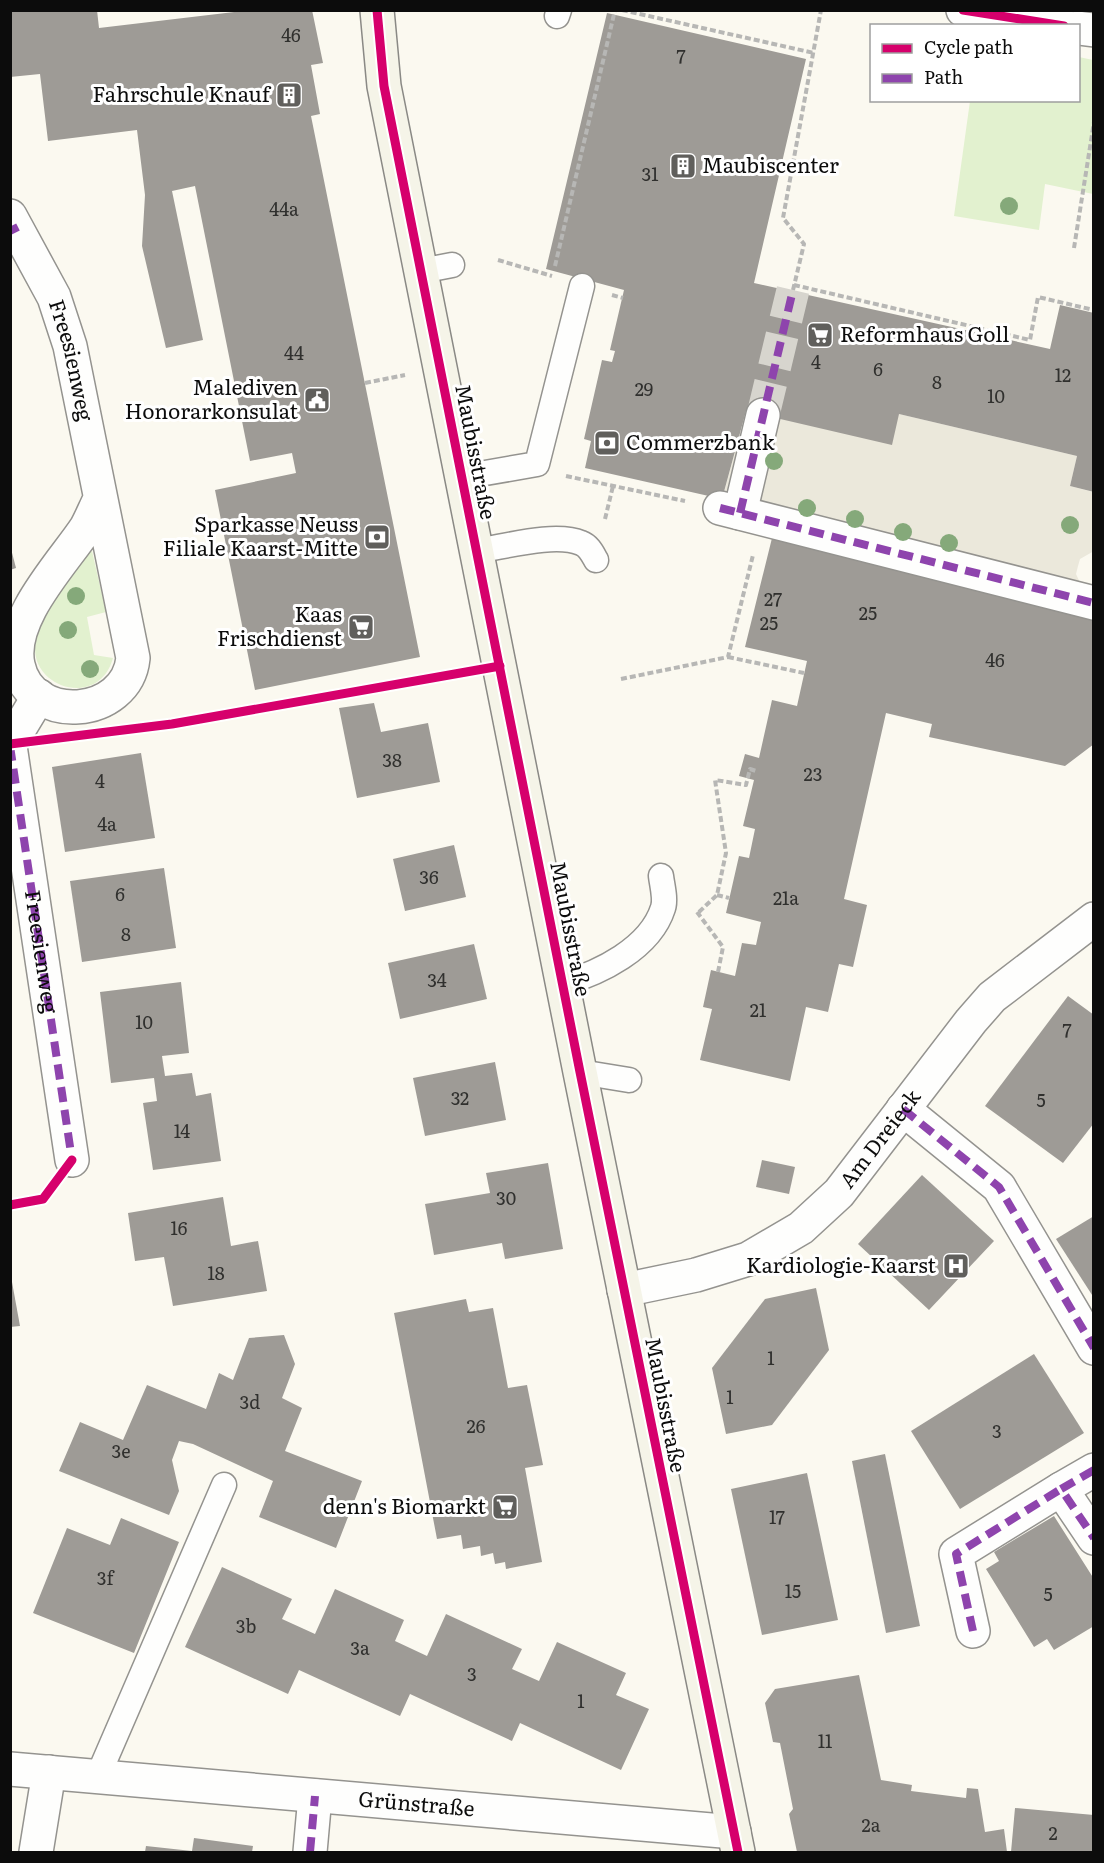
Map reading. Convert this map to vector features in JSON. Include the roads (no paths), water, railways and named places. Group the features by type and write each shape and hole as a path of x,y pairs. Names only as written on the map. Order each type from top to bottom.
{"street":[{"name":"Maubisstraße","path":"376,10 384,86 436,268 462,477 476,551 736,1842"},
{"path":"963,10 1051,24"},
{"name":"Freesienweg","path":"13,225 54,297 70,346 132,647 133,666 116,692 94,705 66,708 39,696 26,682 17,664 18,639 22,625 39,595 86,528 100,499"},
{"path":"763,415 740,513 1094,603"},
{"name":"Freesienweg","path":"39,696 10,745 72,1160"},
{"name":"Am Dreieck","path":"624,1290 696,1275 748,1259 801,1228 839,1193 992,997 1094,919"},
{"path":"903,1109 999,1187 1094,1348"},
{"path":"973,1631 956,1554 1094,1470"},
{"path":"1061,1489 1094,1538"},
{"name":"Grünstraße","path":"10,1769 315,1796 736,1842"},
{"path":"36,1852 49,1772"},
{"path":"310,1852 315,1796"}],"lane":[{"path":"462,477 537,464 582,286"},
{"path":"476,551 561,540 580,542 590,549 596,560"},
{"path":"562,984 593,975 623,958 657,921 664,906 661,876"},
{"path":"580,1072 629,1080"},
{"path":"98,1776 224,1485"}],"tunnel":[{"path":"763,415 793,290"}],"place":[{"name":"Fahrschule Knauf","path":"289,95"},
{"name":"Maubiscenter","path":"683,166"},
{"name":"Reformhaus Goll","path":"820,335"},
{"name":"Malediven Honorarkonsulat","path":"317,400"},
{"name":"Commerzbank","path":"607,443"},
{"name":"Sparkasse Neuss Filiale Kaarst-Mitte","path":"377,537"},
{"name":"Kaas Frischdienst","path":"361,627"},
{"name":"Kardiologie-Kaarst","path":"956,1266"},
{"name":"denn's Biomarkt","path":"505,1507"}]}
